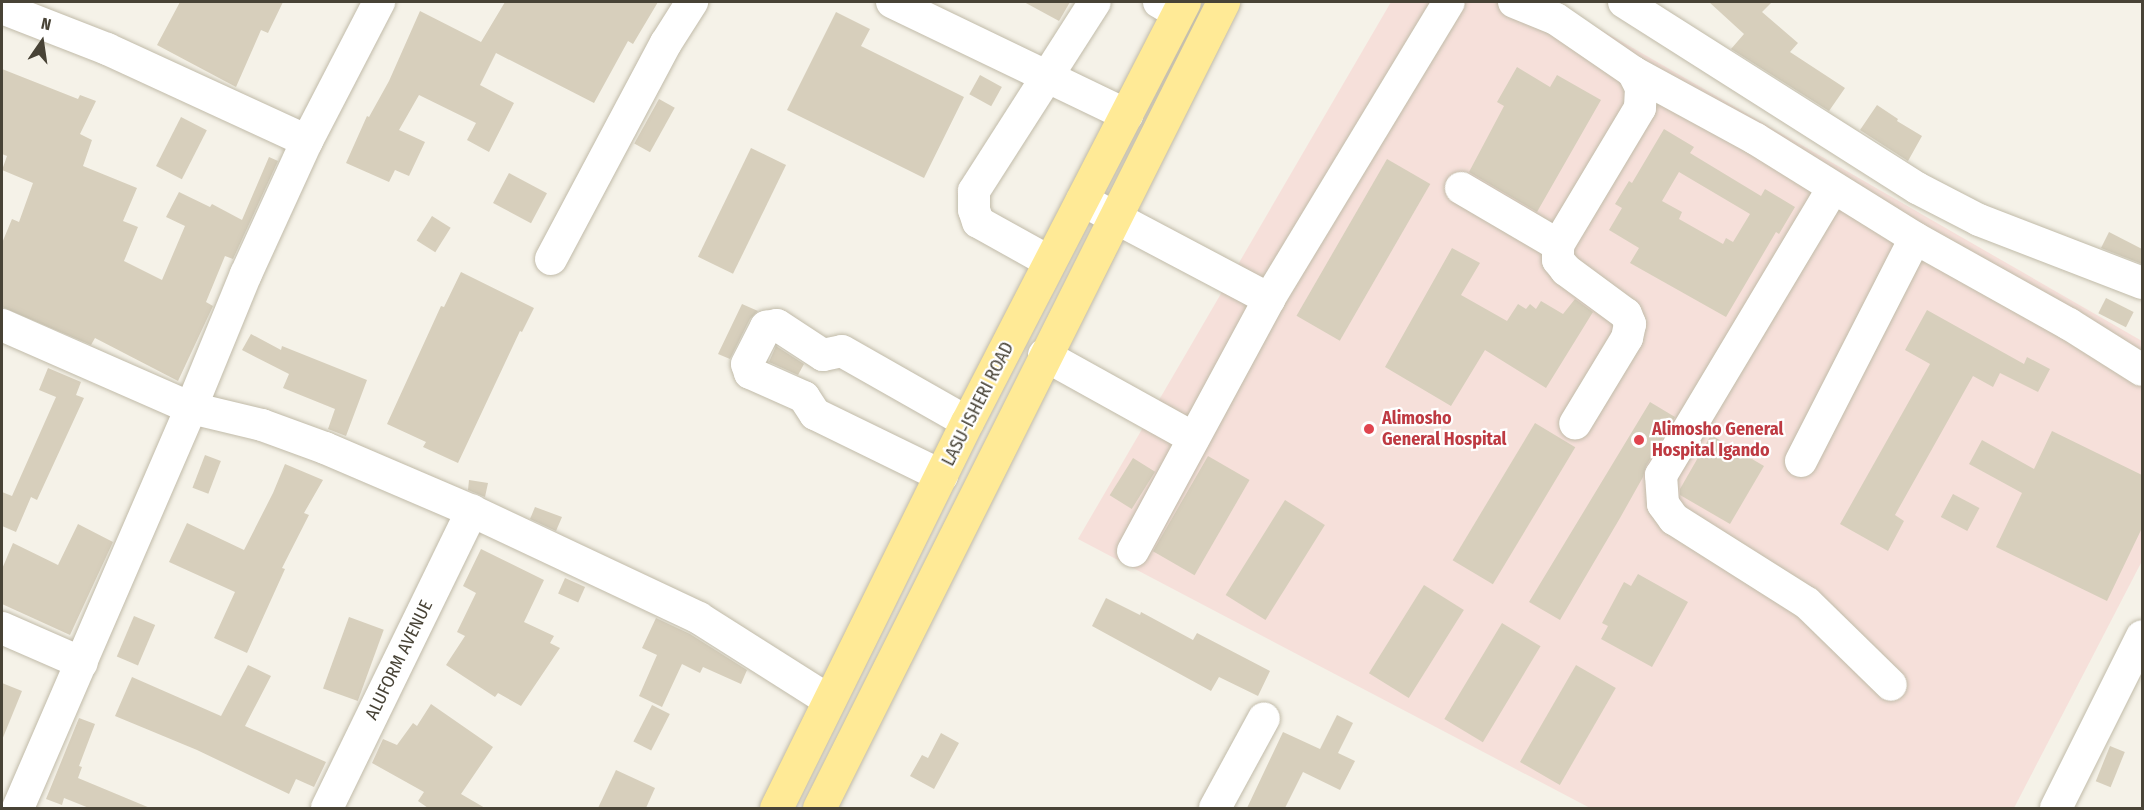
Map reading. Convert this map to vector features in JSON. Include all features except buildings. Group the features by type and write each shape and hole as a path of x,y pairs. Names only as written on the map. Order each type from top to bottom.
{"main road":[{"name":"LASU-ISHERI ROAD","path":"819,808 1223,2"},
{"name":"LASU-ISHERI ROAD","path":"776,808 967,422 1127,115 1174,5"}],"street":[{"path":"18,808 191,408 246,274 307,141 379,2"},
{"path":"550,259 666,43 692,2"},
{"path":"892,2 1127,115"},
{"path":"1050,262 978,222 974,210 974,191 1095,2"},
{"path":"1133,550 1269,299 1449,2"},
{"path":"1514,2 1556,19 1633,72 1705,110 1915,238 2069,324 2142,370"},
{"path":"1624,2 1917,188 1979,220 2142,283"},
{"path":"2,8 107,49 307,141"},
{"path":"1575,424 1627,338 1630,324 1626,314 1566,270 1558,260 1558,245 1640,108 1641,88 1633,72"},
{"path":"1461,188 1558,245"},
{"path":"1833,188 1660,475 1663,504 1674,519 1807,603 1891,685"},
{"path":"1082,200 1269,299"},
{"path":"1801,461 1915,238"},
{"path":"2,325 191,408 262,425 315,444 472,511 699,618 828,700"},
{"path":"942,476 815,414 804,397 750,373 747,364 766,327 777,325 823,355 842,351 967,422"},
{"path":"804,397 823,355"},
{"path":"1044,356 1194,438"},
{"name":"ALUFORM AVENUE","path":"327,808 472,511"},
{"path":"2,628 82,663"},
{"path":"2056,808 2142,636"},
{"path":"1215,808 1264,718"}],"shaded area":[{"name":"Alimosho General Hospital Igando","path":"1391,2 1553,2 2142,341 2142,561 2014,808 1590,808 1078,539"}],"place":[{"name":"Alimosho General Hospital","path":"1369,429"},
{"name":"Alimosho General Hospital Igando","path":"1639,440"}]}
